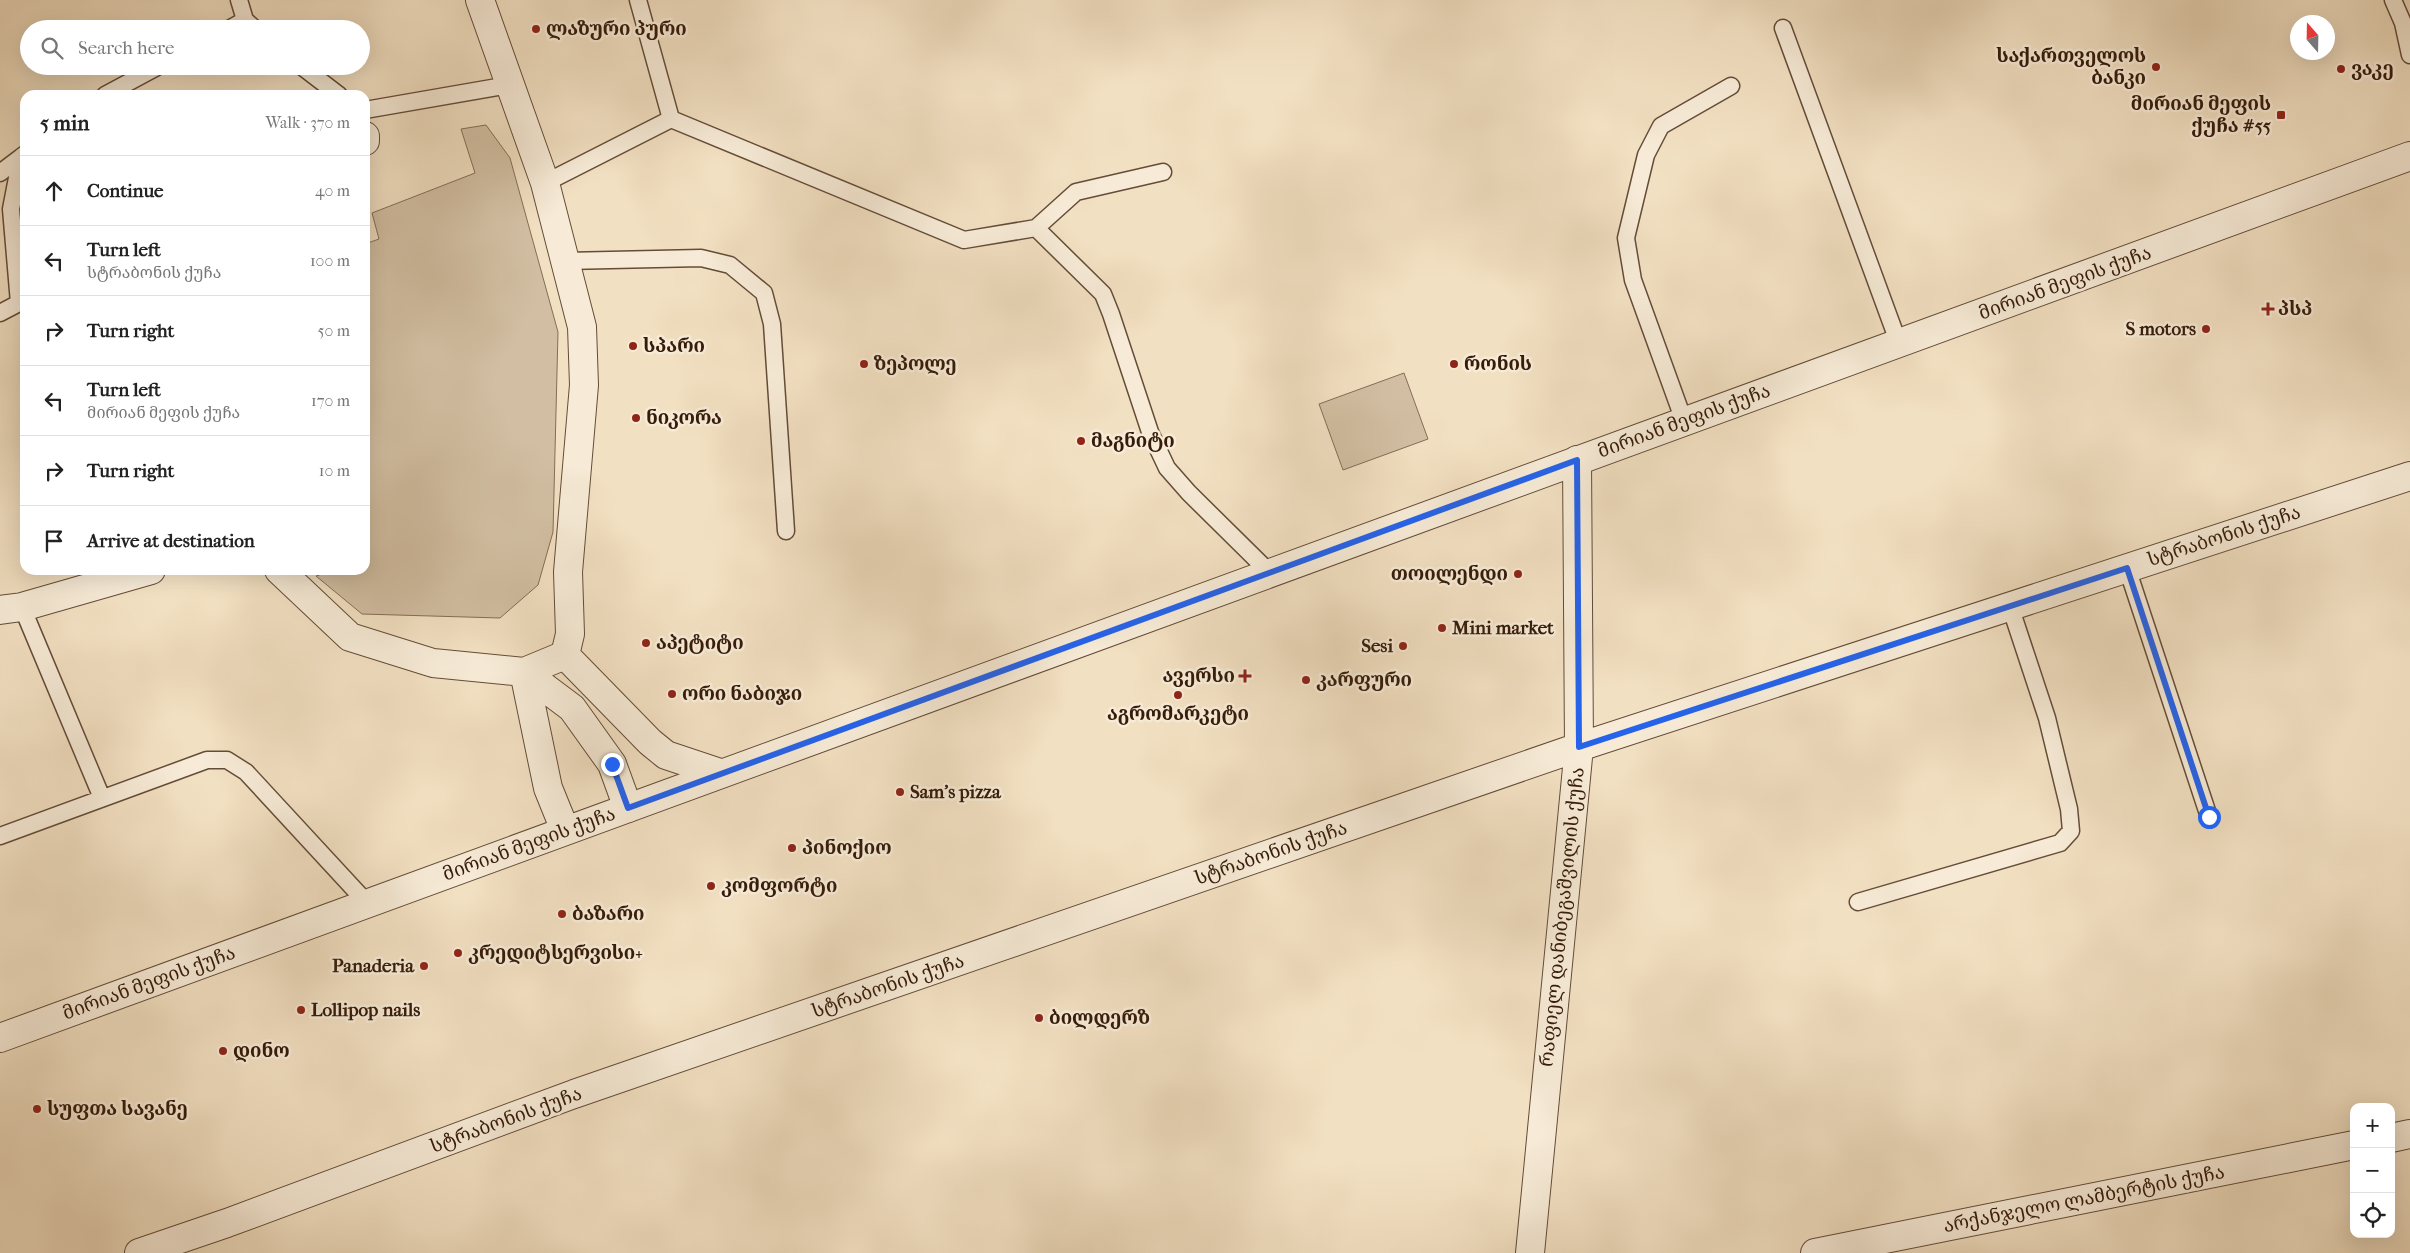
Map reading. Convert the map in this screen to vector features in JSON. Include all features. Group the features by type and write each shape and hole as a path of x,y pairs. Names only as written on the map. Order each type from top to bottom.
{"street":[{"path":"480,0 545,183 582,327 584,385 568,572 570,634 565,655"},
{"name":"მირიან მეფის ქუჩა","path":"0,1038 2410,156"},
{"name":"რაფიელ დანიბეგაშვილის ქუჩა","path":"1530,1253 1579,747 1577,460"},
{"name":"სტრაბონის ქუჩა","path":"139,1253 227,1223 574,1094 1579,747 2410,476"},
{"path":"11,608 133,575"},
{"path":"284,575 350,637 433,663 524,672 565,655"},
{"path":"565,655 650,742 666,755 720,774"},
{"path":"524,672 572,708 612,764 628,808"},
{"path":"524,672 548,788 565,830"},
{"path":"2395,1137 2410,1134"},
{"name":"არქანჯელო ლამბერტის ქუჩა","path":"1815,1253 2350,1146"}],"lane":[{"path":"238,0 248,20"},
{"path":"638,0 671,119"},
{"path":"2393,0 2407,22 2410,55"},
{"path":"1783,28 1899,344"},
{"path":"114,90 142,75"},
{"path":"313,75 332,90"},
{"path":"370,109 509,85"},
{"path":"1684,421 1633,280 1626,238 1646,155 1661,126 1730,86"},
{"path":"545,183 671,119 964,240 1036,228 1076,192 1163,172"},
{"path":"0,173 20,158"},
{"path":"20,169 11,209 20,286"},
{"path":"1036,228 1103,294 1150,432 1167,468 1189,493 1270,572"},
{"path":"565,261 700,258 730,265 764,293 772,324 786,531"},
{"path":"0,312 20,304"},
{"path":"2127,568 2209,817"},
{"path":"1858,902 2060,844 2071,831 2069,809 2047,718 2010,606"},
{"path":"11,608 102,798"},
{"path":"0,836 207,760 227,760 246,772 367,903"}],"shaded area":[{"path":"486,125 510,158 558,332 553,532 538,585 500,618 362,614 316,576 370,575 370,242 379,239 372,213 475,173 461,129"},
{"path":"1404,373 1428,439 1343,470 1319,404"}],"place":[{"name":"ლაზური პური","path":"536,29"},
{"name":"საქართველოს ბანკი","path":"2156,67"},
{"name":"ვაკე","path":"2341,69"},
{"name":"მირიან მეფის ქუჩა #55","path":"2281,115"},
{"name":"პსპ","path":"2268,309"},
{"name":"S motors","path":"2206,329"},
{"name":"სპარი","path":"633,346"},
{"name":"ზეპოლე","path":"864,364"},
{"name":"რონის","path":"1454,364"},
{"name":"ნიკორა","path":"636,418"},
{"name":"მაგნიტი","path":"1081,441"},
{"name":"თოილენდი","path":"1518,574"},
{"name":"Mini market","path":"1442,628"},
{"name":"აპეტიტი","path":"646,643"},
{"name":"Sesi","path":"1403,646"},
{"name":"ავერსი","path":"1245,676"},
{"name":"კარფური","path":"1306,680"},
{"name":"ორი ნაბიჯი","path":"672,694"},
{"name":"აგრომარკეტი","path":"1178,695"},
{"name":"Sam's pizza","path":"900,792"},
{"name":"პინოქიო","path":"792,848"},
{"name":"კომფორტი","path":"711,886"},
{"name":"ბაზარი","path":"562,914"},
{"name":"კრედიტსერვისი+","path":"458,953"},
{"name":"Panaderia","path":"424,966"},
{"name":"Lollipop nails","path":"301,1010"},
{"name":"ბილდერზ","path":"1039,1018"},
{"name":"დინო","path":"223,1051"},
{"name":"სუფთა სავანე","path":"37,1109"}],"route":[{"path":"612,764 628,808 1577,460 1579,747 2127,568 2209,817"}]}
